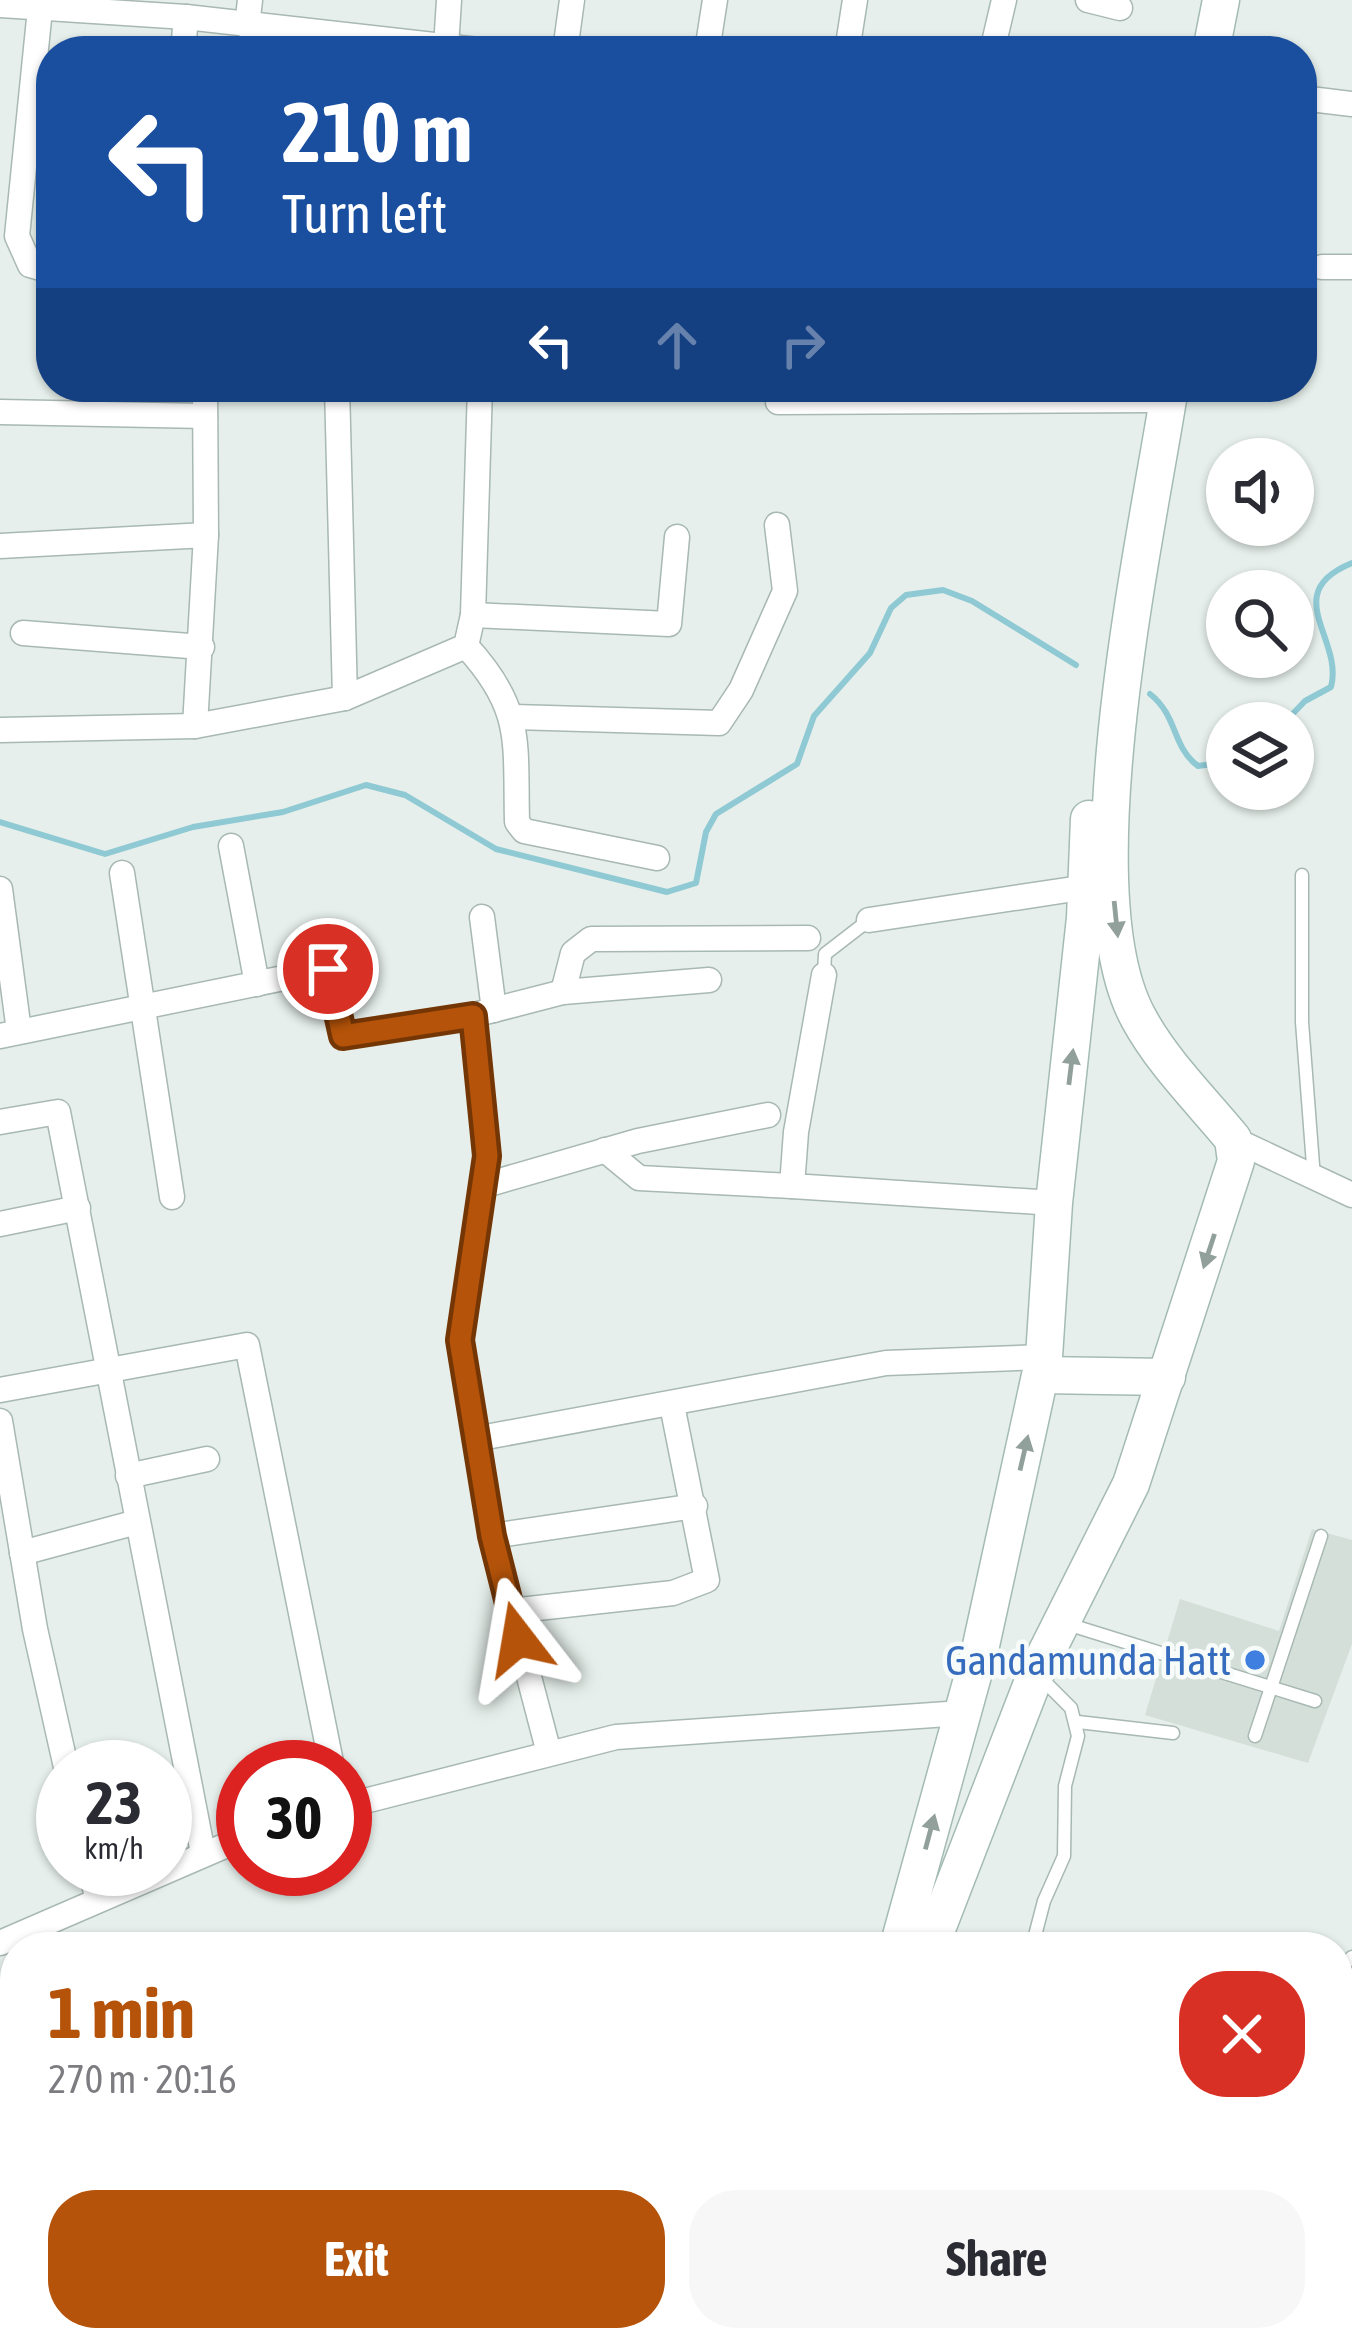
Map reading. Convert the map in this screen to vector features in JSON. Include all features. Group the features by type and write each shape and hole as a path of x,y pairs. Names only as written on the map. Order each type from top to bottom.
{"main road":[{"path":"1214,36 1221,0"},
{"path":"1235,36 1242,0"},
{"path":"907,1932 1043,1366 1054,1203 1087,887 1090,780 1155,402"},
{"path":"910,1932 1131,1484 1231,1180 1237,1149 1138,1017 1127,991 1113,888 1111,780 1156,402"},
{"path":"1043,1366 1167,1376"}],"street":[{"path":"446,36 448,0"},
{"path":"567,36 572,0"},
{"path":"710,36 716,0"},
{"path":"849,36 854,0"},
{"path":"996,36 1004,0"},
{"path":"1088,0 1120,8"},
{"path":"0,5 186,17 249,13 317,36"},
{"path":"33,6 17,236 29,266 36,268"},
{"path":"184,36 186,17"},
{"path":"1317,100 1352,104"},
{"path":"1322,267 1352,266"},
{"path":"195,726 206,535 205,402"},
{"path":"338,402 346,698"},
{"path":"466,646 473,615 480,402"},
{"path":"0,412 205,416"},
{"path":"514,717 719,723 741,690 785,591 777,525"},
{"path":"0,546 206,535"},
{"path":"473,615 669,623 677,537"},
{"path":"23,633 202,647"},
{"path":"0,730 195,726 346,698 466,646"},
{"path":"466,646 491,673 514,717 517,822 524,831 657,858"},
{"path":"231,846 257,984"},
{"path":"122,874 172,1197"},
{"path":"869,920 1087,887"},
{"path":"0,889 10,1034 328,969 343,1036 483,1013 563,992 710,980"},
{"path":"482,917 487,1156 460,1340 492,1536 549,1754"},
{"path":"563,992 573,953 591,939 808,938"},
{"path":"792,1186 796,1132 824,976"},
{"path":"0,1123 58,1112 203,1853"},
{"path":"482,1186 605,1150 768,1115"},
{"path":"1233,1139 1352,1195"},
{"path":"605,1150 639,1178 1054,1203"},
{"path":"0,1224 78,1208"},
{"path":"0,1390 247,1345 327,1740"},
{"path":"475,1439 886,1363 1043,1366"},
{"path":"511,1611 692,1589 707,1580 672,1405"},
{"path":"0,1421 60,1740"},
{"path":"128,1476 207,1459"},
{"path":"492,1536 695,1506"},
{"path":"22,1553 137,1522"},
{"path":"372,1799 616,1737 962,1713"},
{"path":"25,1932 216,1848"},
{"path":"97,1896 98,1900"}],"lane":[{"path":"1302,875 1302,1022 1315,1179"},
{"path":"824,976 825,954 869,920"},
{"path":"1255,1736 1321,1536"},
{"path":"1063,1622 1316,1701"},
{"path":"1036,1673 1078,1722 1174,1733"},
{"path":"1036,1932 1064,1856 1062,1814 1078,1722"}],"shaded area":[{"name":"Gandamunda Hatt","path":"1312,1529 1352,1540 1352,1644 1308,1763 1145,1715 1180,1599 1279,1631"}],"waterway":[{"path":"1304,702 1331,687 1333,669 1316,603 1319,588 1330,575 1352,563"},
{"path":"0,822 105,854 193,827 283,812 366,785 405,795 496,849 667,892 696,883 706,832 716,814 797,764 814,716 870,653 891,608 906,595 943,590 972,601 1076,665"},
{"path":"1150,694 1166,712 1183,750 1198,766 1206,765"}],"place":[{"name":"Gandamunda Hatt","path":"1255,1660"}],"route":[{"path":"328,969 343,1036 473,1016 487,1156 460,1340 492,1536 518,1639"}]}
